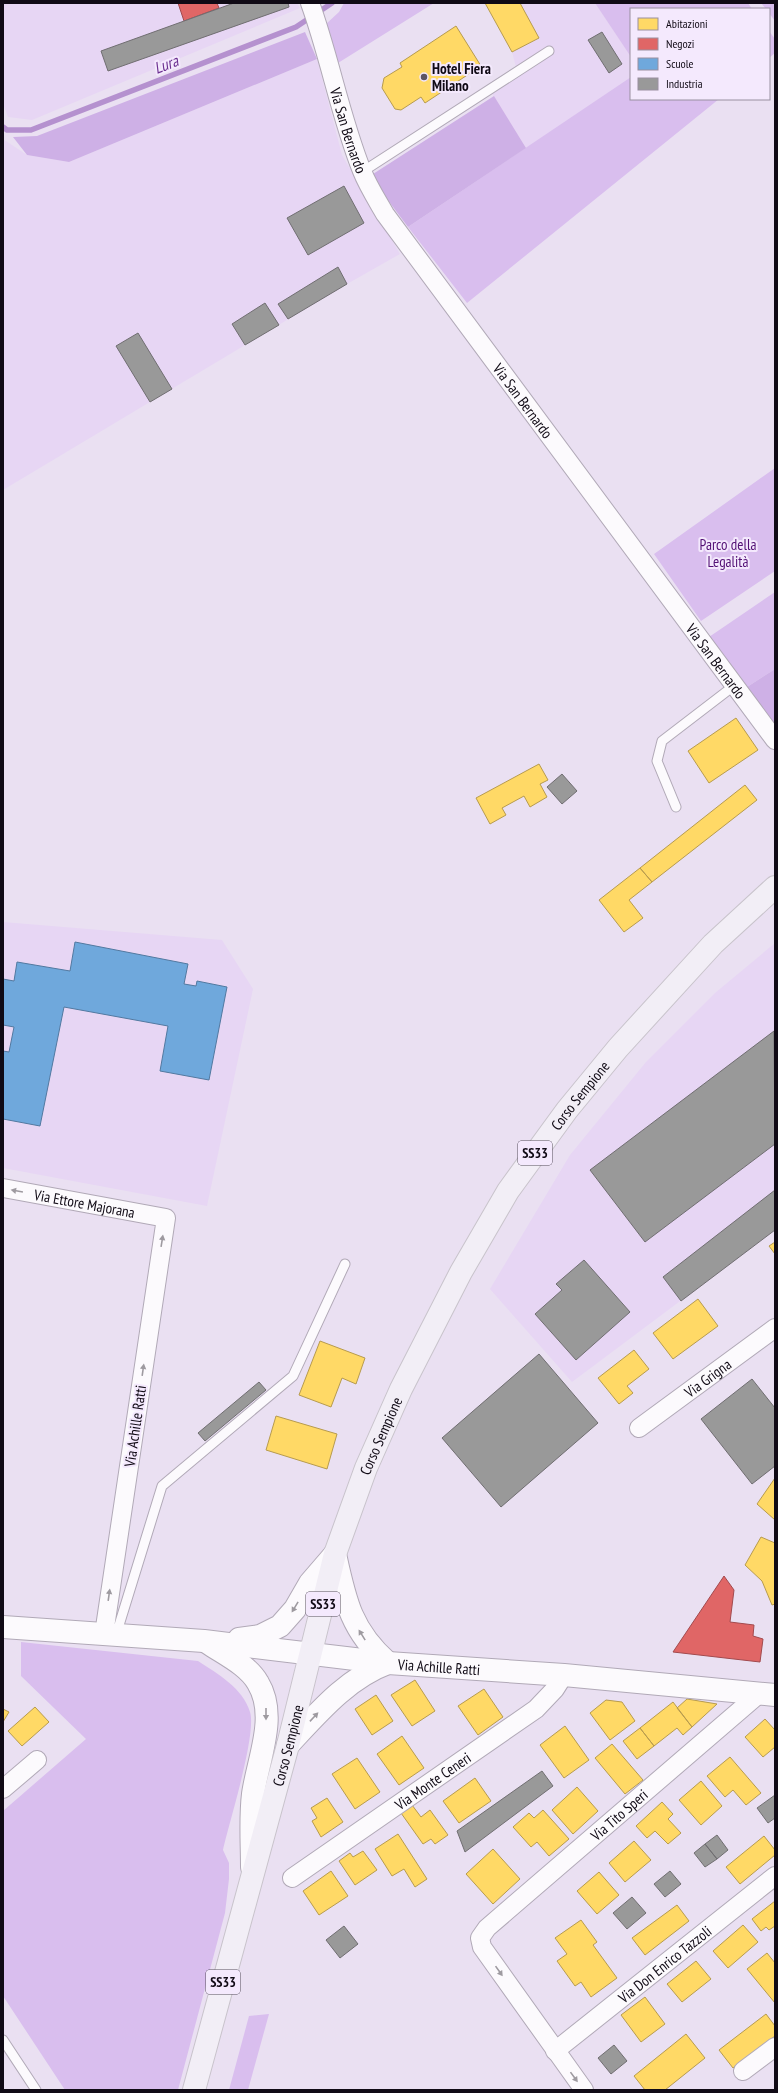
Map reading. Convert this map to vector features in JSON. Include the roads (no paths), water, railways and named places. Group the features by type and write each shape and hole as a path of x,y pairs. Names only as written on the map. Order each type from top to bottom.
{"main road":[{"name":"Corso Sempione","path":"194,2090 288,1745 336,1554 366,1468 401,1389 458,1278 508,1191 567,1110 618,1048 713,944 775,887"}],"street":[{"name":"Via San Bernardo","path":"310,3 322,36 346,125 362,172 385,214 775,740"},
{"name":"Via Ettore Majorana","path":"3,1188 166,1218"},
{"name":"Via Achille Ratti","path":"110,1635 166,1218"},
{"name":"Via Grigna","path":"640,1428 775,1328"},
{"path":"204,1640 260,1636 280,1626 295,1609 310,1583 336,1554"},
{"path":"336,1554 349,1608 360,1632 374,1651 388,1663"},
{"name":"Via Achille Ratti","path":"3,1627 204,1640 388,1663 564,1675 768,1694"},
{"path":"204,1640 250,1673 258,1682 266,1704 265,1732 253,1794 252,1875"},
{"path":"288,1745 336,1696 373,1668 388,1663"},
{"name":"Via Monte Ceneri","path":"292,1878 536,1709 555,1689 564,1675"},
{"name":"Via Tito Speri","path":"555,2051 482,1947 480,1938 487,1928 768,1694"},
{"path":"3,1789 37,1760"},
{"name":"Via Don Enrico Tazzoli","path":"555,2051 775,1876"},
{"path":"744,2071 775,2047"},
{"path":"555,2051 584,2090"}],"lane":[{"path":"362,172 549,51"},
{"path":"676,807 657,761 662,741 735,686"},
{"path":"110,1635 162,1486 293,1376 345,1264"},
{"path":"3,2040 36,2090"}],"waterway":[{"name":"Lura","path":"3,127 7,130 31,130 296,27 332,3"}],"place":[{"name":"Hotel Fiera Milano","path":"424,77"}],"park label":[{"name":"Parco della Legalità","path":"728,552"}]}
